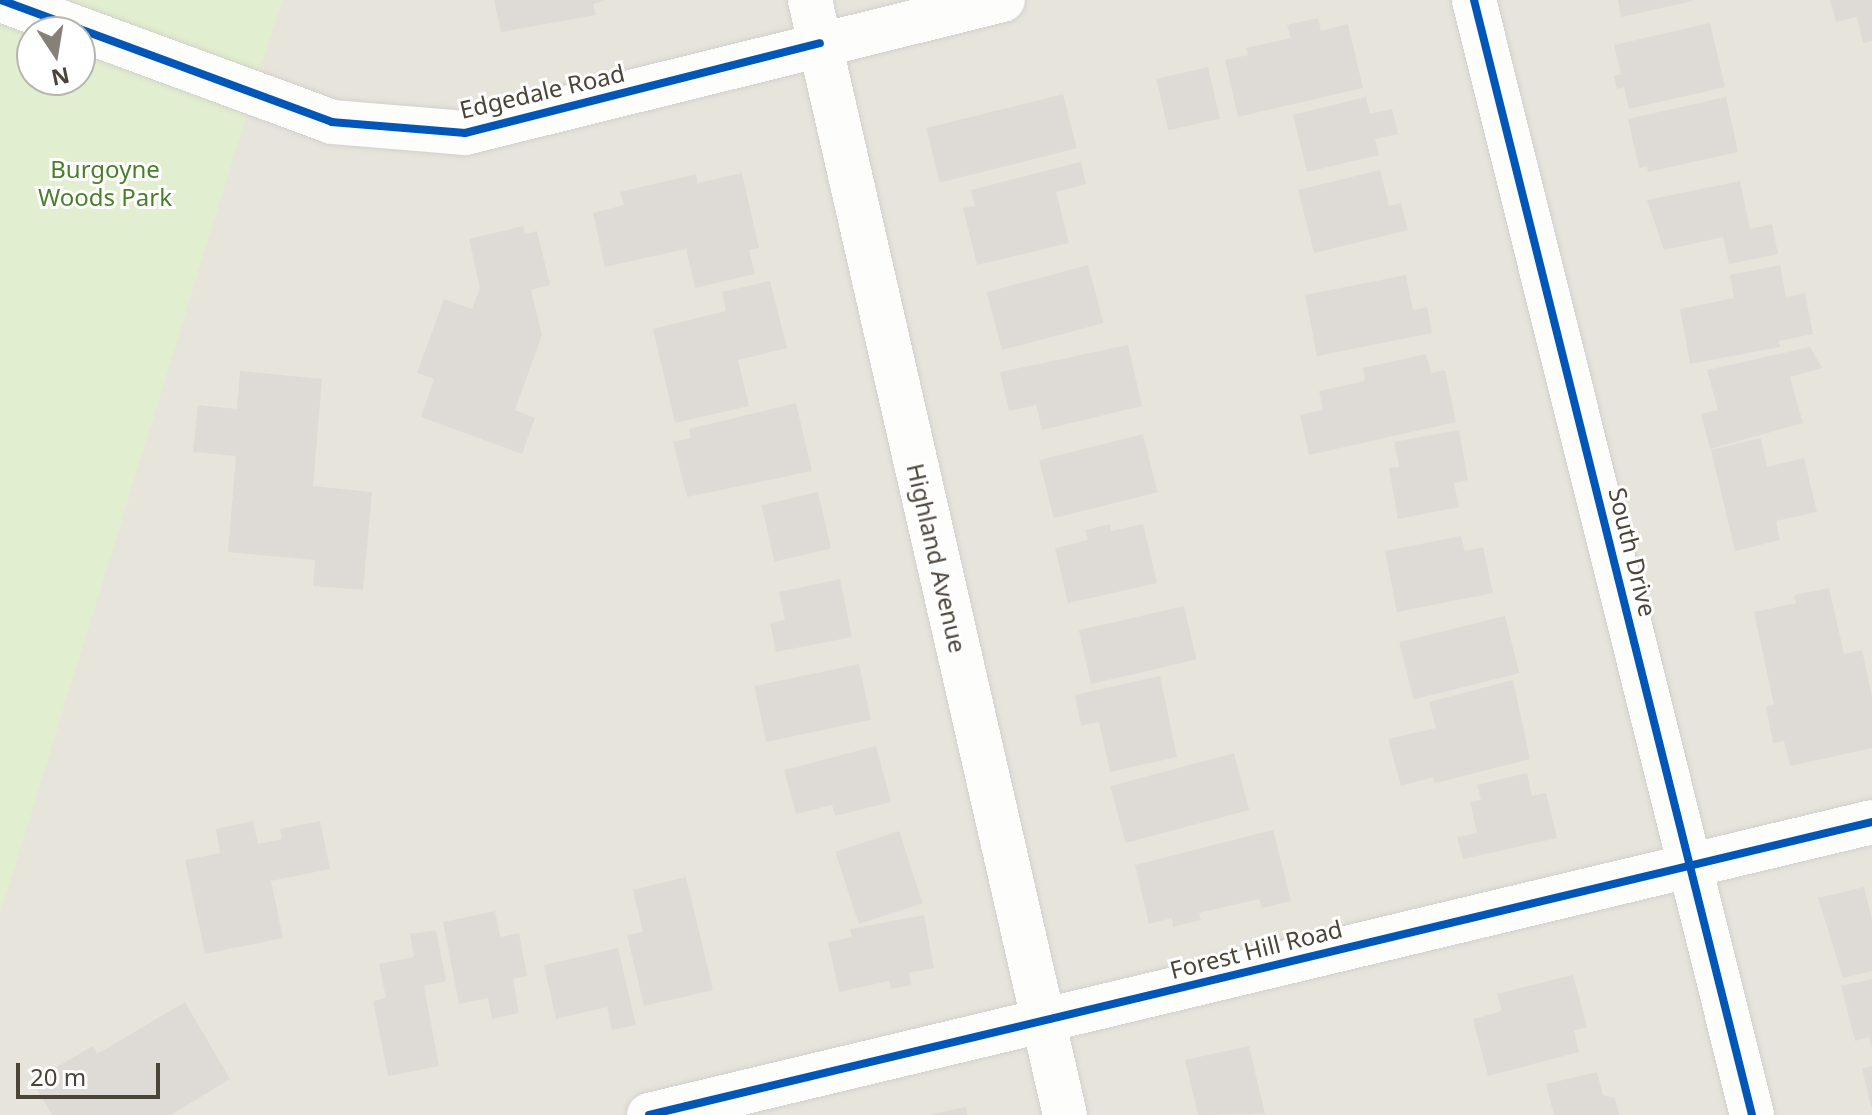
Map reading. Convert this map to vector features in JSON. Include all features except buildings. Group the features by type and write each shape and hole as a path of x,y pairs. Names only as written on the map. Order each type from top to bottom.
{"street":[{"name":"Edgedale Road","path":"1,0 332,122 465,133 1003,0"},
{"name":"Highland Avenue","path":"810,0 1065,1115"},
{"name":"South Drive","path":"1474,0 1752,1115"},
{"name":"Forest Hill Road","path":"649,1115 1043,1022 1690,862 1872,822"}],"shaded area":[{"path":"278,0 1872,0 1872,1115 0,1115 0,727"}],"green space":[{"name":"Burgoyne Woods Park","path":"0,0 282,0 0,915"}],"cycle path":[{"path":"1,0 332,122 465,133 820,43"},
{"path":"1474,0 1752,1115"},
{"path":"649,1115 1872,822"}]}
